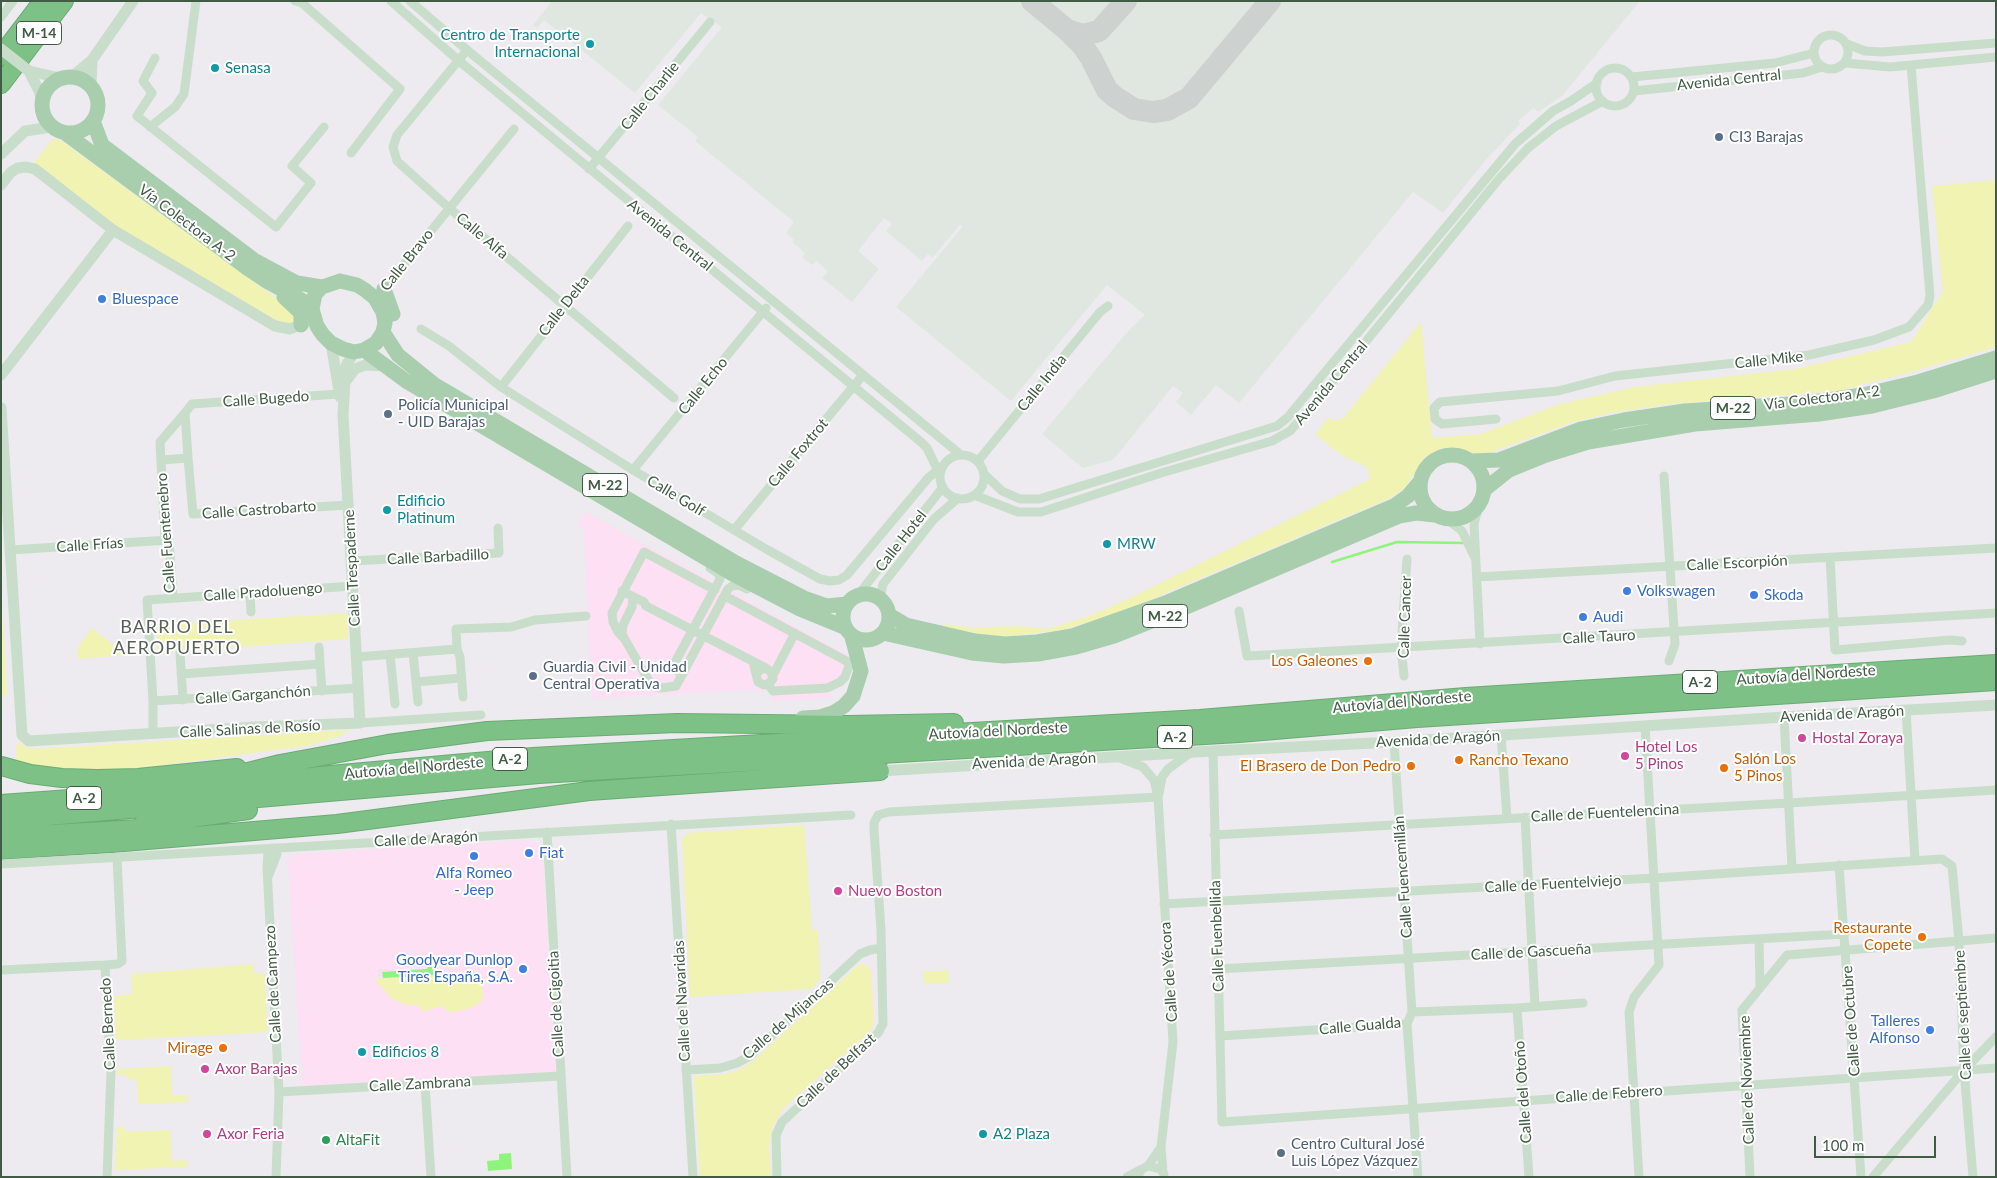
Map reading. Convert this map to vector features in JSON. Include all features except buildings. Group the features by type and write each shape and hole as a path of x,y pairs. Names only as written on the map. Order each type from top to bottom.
{"highway":[{"name":"M-14","path":"9,73 43,1"},
{"name":"M-14","path":"9,73 64,1"},
{"name":"Autovía del Nordeste","path":"1,804 167,792 533,757 1200,719 1466,696 1996,664"},
{"name":"Autovía del Nordeste","path":"1,820 538,774 1239,733 1417,718 1996,681"},
{"path":"817,742 833,736 860,733 1440,695 1466,696"},
{"path":"167,792 280,764 388,744 487,731 633,724 848,725 940,723 1198,712"},
{"path":"1,766 38,775 97,779 174,775 280,764"},
{"path":"1,837 294,820 340,815 398,805 482,796 654,782 815,772 880,771"},
{"path":"1,850 112,843 337,824 598,790 880,771"},
{"path":"72,833 295,804 355,790"}],"main road":[{"path":"66,77 80,78 91,85 98,99 97,114 93,121 81,131 59,130 43,115 42,101 45,91 51,83 66,77"},
{"name":"Vía Colectora A-2","path":"93,121 102,145 254,260 297,283 322,287"},
{"name":"Vía Colectora A-2","path":"59,130 268,282 305,302 309,317"},
{"path":"379,294 383,312 383,332 376,343 359,351 343,349 331,343 322,335 309,317 315,294 329,283 349,282 379,294 393,316 394,336 397,344 435,385"},
{"name":"M-22","path":"383,332 398,355 435,385 736,563 804,598 819,603 834,606 852,600"},
{"name":"M-22","path":"359,351 388,366 406,381 731,573 848,632"},
{"name":"Vía Colectora A-2","path":"1471,461 1499,460 1581,429 1624,420 1685,411 1806,403 1863,395 1918,382 1996,358"},
{"name":"M-22","path":"1484,490 1509,470 1546,455 1588,442 1695,424 1819,414 1872,406 1933,391 1996,371"},
{"name":"M-22","path":"889,615 906,626 975,641 1013,644 1072,636 1168,602 1394,506 1408,496 1420,482 1427,467 1440,458 1456,455 1471,461"},
{"path":"1471,461 1483,477 1484,490 1479,505"},
{"path":"1420,482 1421,497 1424,504 1441,517"},
{"name":"M-22","path":"883,633 972,653 1004,656 1038,654 1076,647 1114,636 1172,613 1399,516 1416,513 1454,520 1468,515 1479,505"},
{"path":"714,723 820,717 833,713 844,706 853,696 861,671 848,632 843,611 852,600 873,595 884,603 889,615 889,622 883,633 873,640 866,641 848,632"}],"street":[{"path":"1,17 13,1"},
{"path":"9,73 66,77 92,60 133,1"},
{"path":"150,127 175,107 184,94 196,1"},
{"path":"295,1 302,3 400,88 351,153"},
{"name":"Avenida Central","path":"391,1 458,60 921,442 927,448 941,476"},
{"name":"Avenida Central","path":"410,1 862,376 961,455"},
{"name":"Calle Charlie","path":"589,169 710,22"},
{"path":"1847,44 1849,50 1845,63 1839,68 1830,69 1822,67 1816,61 1815,46 1825,36 1839,36 1847,44 1864,50 1882,52 1996,43"},
{"path":"1,49 9,73 39,90 42,101"},
{"name":"Calle Alfa","path":"467,50 397,135 393,147 397,161 449,208 674,398"},
{"name":"Avenida Central","path":"1632,77 1775,63 1814,53"},
{"path":"1845,63 1890,67 1996,57"},
{"path":"155,58 143,81 152,93 138,116 276,227 311,183 292,166 324,127"},
{"path":"91,85 92,60"},
{"name":"Calle Mike","path":"1496,419 1442,424 1435,419 1434,408 1440,402 1558,391 1615,376 1809,355 1874,340 1909,326 1928,305 1930,296 1911,65"},
{"name":"Avenida Central","path":"1634,91 1803,73 1822,67"},
{"path":"1611,68 1626,71 1632,77 1634,91 1629,101 1621,105 1612,106 1603,102 1598,95 1597,83 1604,71 1611,68"},
{"name":"Avenida Central","path":"984,474 1002,491 1020,499 1039,499 1277,426 1288,417 1515,144 1553,111 1597,83"},
{"name":"Avenida Central","path":"974,495 1018,512 1041,512 1161,473 1272,441 1290,431 1331,384 1499,179 1528,148 1556,126 1603,102"},
{"name":"Calle Bravo","path":"379,294 514,129"},
{"path":"1,154 25,131 59,130"},
{"path":"1,185 11,172 18,168 35,169 113,230 276,326 290,329 309,317"},
{"name":"Calle Delta","path":"501,387 628,226"},
{"path":"1,375 113,230"},
{"name":"Calle Echo","path":"633,470 772,301"},
{"name":"Calle India","path":"978,461 1100,312 1108,306"},
{"name":"Calle Golf","path":"421,329 449,346 501,387 633,470 734,530 820,578 830,581 839,580 847,575 918,490 941,476"},
{"name":"Calle Trespaderne","path":"331,343 343,414 360,723"},
{"name":"Calle Trespaderne","path":"343,414 346,366 359,351"},
{"path":"346,381 355,369 365,365 388,366"},
{"name":"Calle Foxtrot","path":"734,530 862,376"},
{"name":"Calle Bugedo","path":"185,413 192,404 339,394"},
{"path":"1,408 3,475 10,550"},
{"name":"Calle Castrobarto","path":"185,413 193,514 349,505"},
{"name":"Calle Fuentenebro","path":"153,734 153,701 146,600 173,598 169,540 165,538 160,442 185,413"},
{"path":"918,490 932,484 941,476 953,457 961,455 978,461 984,474 983,482 974,495 964,499 947,492 941,476"},
{"name":"Calle Fuentenebro","path":"162,460 188,458"},
{"path":"550,467 571,485 719,574 720,579 715,590 672,668 683,674"},
{"name":"Calle Hotel","path":"852,600 941,476"},
{"path":"1664,476 1675,633 1675,644 1669,662"},
{"name":"Calle Hotel","path":"880,599 883,584 934,519 958,498"},
{"path":"1479,505 1474,524 1480,644"},
{"path":"1441,517 1462,531 1475,559"},
{"name":"Calle Barbadillo","path":"352,561 499,553 498,528"},
{"name":"Calle Frías","path":"10,550 169,540"},
{"name":"Calle Escorpión","path":"1477,577 1996,548"},
{"name":"Calle Salinas de Rosío","path":"10,550 22,735 29,741 481,715"},
{"path":"624,638 618,632 613,622 612,613 644,552 715,590"},
{"path":"1830,557 1835,650 1950,640 1962,641"},
{"name":"Calle Cancer","path":"1404,676 1401,647 1407,559"},
{"path":"633,596 632,607 623,625 622,634 652,686 655,688 674,687 732,586 738,585 782,607 800,609"},
{"name":"Calle Pradoluengo","path":"173,598 353,586"},
{"path":"622,591 644,602 646,606"},
{"path":"250,594 251,612"},
{"path":"725,596 850,663 845,677 840,682 826,688 773,691 768,684"},
{"path":"632,607 636,605 646,606 766,668 773,675"},
{"name":"Calle Tauro","path":"1239,612 1247,656 1835,624 1996,613"},
{"path":"463,697 456,629 511,627 534,620 586,616"},
{"path":"753,662 758,682 760,684 768,684 771,682 795,633"},
{"name":"Calle Garganchón","path":"319,647 322,691"},
{"path":"357,657 457,649"},
{"name":"Calle Garganchón","path":"180,653 183,700"},
{"path":"413,653 418,702"},
{"path":"390,654 395,704"},
{"name":"Calle Garganchón","path":"181,674 320,664"},
{"path":"756,674 766,668"},
{"path":"416,682 462,678"},
{"name":"Calle Garganchón","path":"153,701 358,688"},
{"name":"Avenida de Aragón","path":"880,771 1501,736 1996,705"},
{"path":"1906,710 1914,860"},
{"path":"1784,717 1792,868"},
{"path":"1639,1177 1629,1012 1634,998 1659,965 1645,726"},
{"path":"1501,736 1507,818"},
{"name":"Calle Fuencemillán","path":"1394,742 1412,1012"},
{"name":"Calle Fuenbellida","path":"1212,751 1222,1122"},
{"name":"Calle de Yécora","path":"1158,797 1162,777 1168,769 1191,752"},
{"name":"Calle de Yécora","path":"1117,757 1143,767 1154,780 1158,797 1173,1042 1161,1146 1164,1175"},
{"name":"Calle de Fuentelencina","path":"1214,835 1996,790"},
{"name":"Calle de Belfast","path":"777,1177 776,1135 782,1122 878,1033 883,1024 881,948 874,830 875,819 881,813 1158,797"},
{"name":"Calle de Aragón","path":"1,864 851,815"},
{"path":"1525,817 1535,1007"},
{"name":"Calle de Navaridas","path":"671,824 693,1177"},
{"name":"Calle de Cigoitia","path":"547,832 567,1177"},
{"name":"Calle de Campezo","path":"272,848 267,858 267,880 279,1092 276,1177"},
{"name":"Calle Bernedo","path":"108,1177 111,1071 105,965 118,964 122,961 117,857"},
{"name":"Calle de Fuentelviejo","path":"1164,904 1655,878 1942,858"},
{"name":"Calle de septiembre","path":"1942,858 1952,866 1959,941 1964,1070 1973,1177"},
{"name":"Calle de Octubre","path":"1839,865 1856,1077 1861,1177"},
{"name":"Calle de Gascueña","path":"1218,969 1845,934"},
{"name":"Calle de Noviembre","path":"1750,1177 1742,1010 1787,954 1996,938"},
{"path":"1758,940 1760,988"},
{"name":"Calle de Mijancas","path":"686,1070 720,1068 750,1056 860,954 881,948"},
{"path":"1,970 105,965"},
{"name":"Calle Gualda","path":"1220,1036 1407,1024 1412,1012 1583,1004"},
{"name":"Calle del Otoño","path":"1517,1008 1529,1177"},
{"path":"1407,1024 1418,1177"},
{"path":"1873,1177 1964,1070 1996,1037"},
{"name":"Calle de Febrero","path":"1222,1122 1412,1107 1996,1068"},
{"name":"Calle Zambrana","path":"279,1092 560,1076"},
{"path":"425,1084 431,1177"},
{"name":"Calle de Yécora","path":"1142,1171 1161,1146"},
{"path":"1127,1177 1142,1171 1160,1169 1164,1175"}],"shaded area":[{"path":"552,1 1640,1 1562,96 1538,112 1533,108 1518,121 1520,124 1484,162 1443,213 1413,192 1239,403 1216,385 1191,415 1176,402 1183,393 1173,386 1113,460 1083,468 1042,434 1129,330 1145,315 1107,285 1011,401 896,307 963,226 960,225 932,258 928,254 922,261 886,231 892,224 884,218 858,251 879,269 852,302 822,278 828,271 816,261 812,265 802,257 805,253 792,242 794,240 786,233 794,222 695,141 698,137 658,105 722,27 701,13 635,93 544,20 537,28 533,25"},
{"path":"54,138 63,142 284,304 297,319 292,323 283,324 111,224 32,165"},
{"path":"1996,180 1996,347 1838,391 1670,404 1610,413 1570,423 1486,454 1443,448 1424,458 1405,488 1390,498 1109,617 1060,630 1010,636 989,636 944,626 946,624 971,628 1018,626 1047,629 1092,615 1370,479 1367,467 1341,455 1315,434 1328,418 1337,421 1343,418 1421,322 1432,438 1480,434 1560,404 1634,387 1795,369 1911,342 1943,291 1932,186"},
{"path":"586,512 854,658 853,668 848,679 830,692 830,698 774,701 767,691 745,690 592,699 584,529 578,524"},
{"path":"1,582 7,696 1,696"},
{"path":"348,613 348,639 158,653 156,625"},
{"path":"92,628 125,655 78,659 77,648"},
{"path":"350,730 337,737 306,746 141,768 111,770 57,768 16,762 16,743 32,749"},
{"path":"804,825 812,930 818,930 820,980 811,989 690,997 682,838 688,833"},
{"path":"528,840 537,843 542,851 556,1072 302,1086 288,857 297,854"},
{"path":"253,964 254,973 263,973 265,975 268,1032 116,1040 114,996 132,994 131,974"},
{"path":"863,964 869,967 871,972 874,1022 871,1031 780,1113 772,1129 769,1146 771,1177 700,1177 694,1076 726,1074 741,1069 753,1061 857,966"},
{"path":"428,966 438,966 438,975 383,978 382,972 427,969"},
{"path":"948,970 949,983 924,984 923,972"},
{"path":"457,974 458,983 482,981 483,1000 471,1008 449,1013 443,1006 423,1011 417,1005 398,1002 391,998 374,979"},
{"path":"171,1066 172,1096 187,1095 188,1102 138,1104 137,1079 127,1079 127,1075 117,1075 117,1069"},
{"path":"117,1127 124,1127 125,1132 170,1130 172,1161 187,1160 187,1167 115,1170"},
{"path":"511,1153 512,1169 488,1171 487,1161 499,1160 499,1154"}],"waterway":[{"path":"1332,562 1397,542 1464,543"}],"taxiway":[{"path":"1032,1 1082,45 1091,58 1107,90 1134,109 1153,112 1167,110 1189,98 1270,1"},
{"path":"1067,30 1083,35 1099,31 1126,1"}],"place":[{"name":"Centro de Transporte Internacional","path":"590,44"},
{"name":"Senasa","path":"215,68"},
{"name":"CI3 Barajas","path":"1719,137"},
{"name":"Bluespace","path":"102,299"},
{"name":"Policía Municipal - UID Barajas","path":"388,414"},
{"name":"Edificio Platinum","path":"387,510"},
{"name":"MRW","path":"1107,544"},
{"name":"Volkswagen","path":"1627,591"},
{"name":"Skoda","path":"1754,595"},
{"name":"Audi","path":"1583,617"},
{"name":"Los Galeones","path":"1368,661"},
{"name":"Guardia Civil - Unidad Central Operativa","path":"533,676"},
{"name":"Hostal Zoraya","path":"1802,738"},
{"name":"Hotel Los 5 Pinos","path":"1625,756"},
{"name":"Rancho Texano","path":"1459,760"},
{"name":"El Brasero de Don Pedro","path":"1411,766"},
{"name":"Salón Los 5 Pinos","path":"1724,768"},
{"name":"Fiat","path":"529,853"},
{"name":"Alfa Romeo - Jeep","path":"474,856"},
{"name":"Nuevo Boston","path":"838,891"},
{"name":"Restaurante Copete","path":"1922,937"},
{"name":"Goodyear Dunlop Tires España, S.A.","path":"523,969"},
{"name":"Talleres Alfonso","path":"1930,1030"},
{"name":"Mirage","path":"223,1048"},
{"name":"Edificios 8","path":"362,1052"},
{"name":"Axor Barajas","path":"205,1069"},
{"name":"Axor Feria","path":"207,1134"},
{"name":"A2 Plaza","path":"983,1134"},
{"name":"AltaFit","path":"326,1140"},
{"name":"Centro Cultural José Luis López Vázquez","path":"1281,1153"}],"district":[{"name":"BARRIO DEL AEROPUERTO","path":"177,638"}]}
